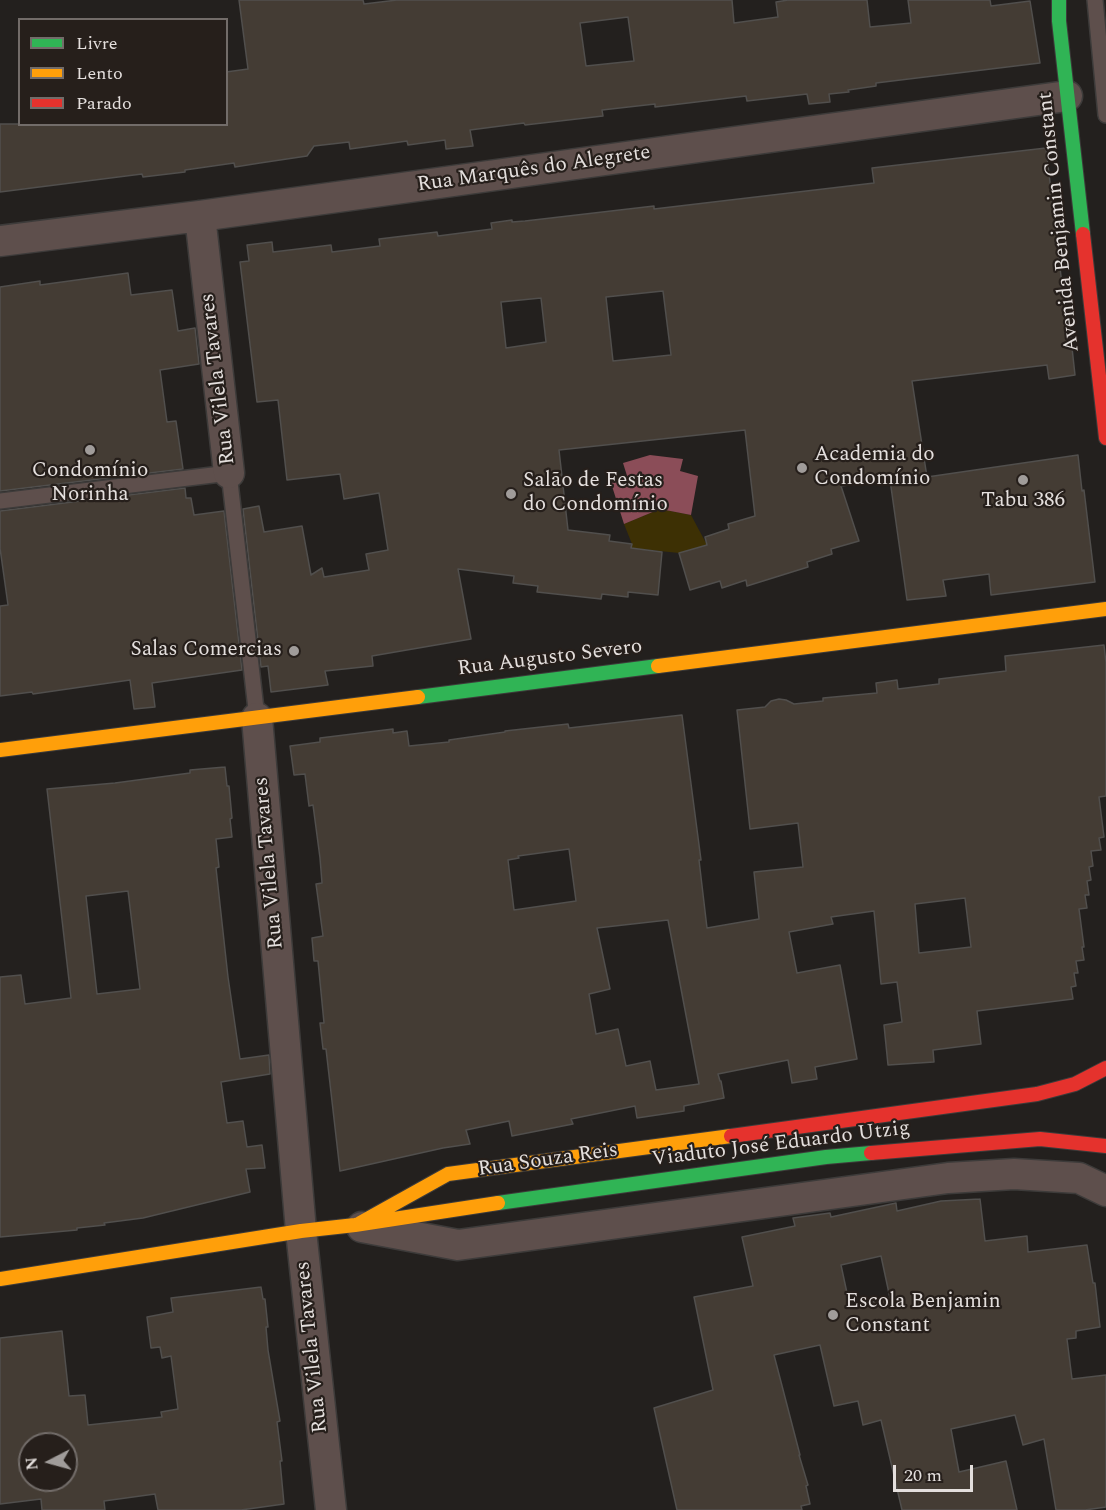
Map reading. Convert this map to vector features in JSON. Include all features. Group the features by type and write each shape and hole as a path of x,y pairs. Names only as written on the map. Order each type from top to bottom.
{"main road":[{"name":"Avenida Benjamin Constant","path":"1059,0 1067,96 1106,438"},
{"name":"Rua Augusto Severo","path":"0,750 1106,609"},
{"name":"Rua Souza Reis","path":"355,1225 448,1174 1037,1095 1075,1084 1106,1068"},
{"name":"Viaduto José Eduardo Utzig","path":"462,1208 826,1157 1040,1139 1106,1146"},
{"name":"Rua Souza Reis","path":"0,1279 462,1208"}],"street":[{"name":"Rua Marquês do Alegrete","path":"0,241 200,216 1067,96"},
{"name":"Rua Vilela Tavares","path":"200,216 230,473"},
{"name":"Rua Vilela Tavares","path":"258,718 301,1231 331,1510"},
{"name":"Rua Souza Reis","path":"355,1225 458,1245 948,1179 1014,1174 1079,1178 1106,1191"}],"lane":[{"path":"1095,0 1106,115"},
{"path":"1098,369 1105,299"},
{"path":"0,501 230,473"},
{"name":"Rua Vilela Tavares","path":"230,473 258,718"}],"shaded area":[{"path":"650,455 683,459 680,471 698,476 691,515 660,509 624,524 611,483 628,479 623,463"},
{"path":"660,509 691,515 707,545 679,553 631,548 632,544 624,524"}],"building":[{"path":"239,0 363,0 364,4 397,0 732,0 734,23 778,17 776,2 867,0 870,27 911,23 908,0 990,0 991,6 1030,1 1040,63 876,83 876,86 829,94 830,102 809,104 807,94 747,101 746,96 655,107 655,104 602,110 603,116 470,130 473,146 446,149 445,140 408,145 407,141 350,149 349,142 314,146 307,156 235,167 234,163 185,170 185,172 143,177 142,174 0,192 0,124 18,124 18,126 228,126 228,72 248,69","holes":["628,17 634,61 586,66 580,23"]},
{"path":"1046,148 1075,375 1049,379 1047,365 912,381 927,477 1078,455 1095,582 991,595 989,574 943,580 946,596 907,600 890,480 841,486 859,541 831,549 832,554 807,562 808,567 747,586 746,580 722,588 720,581 690,590 679,553 707,545 705,537 729,529 728,524 755,516 745,430 559,450 568,530 610,535 609,541 632,544 631,548 662,552 658,595 628,592 628,597 602,594 601,599 537,592 538,586 513,583 514,576 458,569 471,639 372,656 373,666 325,671 328,685 271,692 268,666 261,667 243,509 259,506 264,532 302,526 311,575 322,568 324,577 369,570 366,554 388,550 379,493 344,499 340,474 287,480 278,400 257,402 240,262 249,261 247,245 272,242 273,252 331,245 332,252 380,246 379,239 437,232 438,236 492,229 491,223 512,220 512,222 525,221 654,206 654,209 874,183 872,168","holes":["663,291 671,355 613,361 606,297","541,298 546,342 506,348 501,302"]},
{"path":"128,273 131,295 172,290 178,331 195,328 199,364 160,370 167,422 176,421 183,469 0,491 0,287 40,281 40,285"},
{"path":"185,488 186,498 191,498 194,515 224,511 242,670 152,683 155,707 134,709 130,680 33,694 32,692 0,696 0,606 8,605 0,548 0,511"},
{"path":"1104,645 1106,796 1099,797 1104,837 1099,838 1101,850 1091,851 1093,866 1089,867 1091,880 1087,881 1089,895 1085,895 1087,908 1079,909 1084,960 1076,961 1078,973 1074,973 1076,986 1071,987 1073,999 977,1011 981,1044 933,1050 934,1062 888,1065 884,1025 902,1022 897,982 881,984 874,911 831,917 833,924 789,932 797,973 840,965 857,1059 815,1067 817,1079 792,1083 788,1060 718,1074 724,1098 684,1106 684,1111 637,1118 635,1106 571,1119 573,1124 512,1136 509,1121 466,1130 470,1144 340,1171 326,1049 323,1049 320,1023 324,1023 318,961 314,961 312,938 323,936 316,884 322,883 320,858 313,805 309,806 305,774 294,775 290,746 320,742 320,738 393,729 393,733 407,731 409,746 449,742 449,740 505,731 568,724 569,728 682,715 701,860 699,860 707,928 759,919 754,872 803,867 798,823 750,829 737,710 765,707 771,701 779,699 794,704 823,701 823,698 877,693 876,683 897,680 898,689 939,684 939,679 1006,671 1005,656","holes":["569,849 576,901 514,910 508,860 519,858 518,856","965,898 971,947 919,953 915,904","668,920 699,1084 656,1090 650,1061 626,1066 618,1029 596,1034 589,994 610,989 597,928"]},
{"path":"225,767 227,786 229,786 232,837 216,839 219,867 216,868 228,977 240,1059 269,1055 270,1074 221,1082 227,1123 243,1121 247,1147 262,1145 265,1168 246,1169 250,1192 143,1218 104,1223 105,1225 0,1237 0,977 21,975 25,1004 71,998 47,789 115,783 190,773 190,770","holes":["128,891 140,989 97,994 86,896"]},
{"path":"980,1199 985,1241 1027,1236 1028,1252 1087,1245 1093,1283 1095,1283 1100,1327 1076,1331 1076,1338 1067,1339 1072,1379 1106,1375 1106,1507 1056,1510 1044,1439 1023,1445 1015,1415 951,1429 959,1472 1006,1461 1017,1510 902,1510 881,1420 863,1425 858,1401 834,1406 820,1345 774,1355 808,1485 806,1486 810,1504 801,1506 802,1510 677,1510 654,1408 713,1390 694,1297 753,1286 742,1237 795,1226 793,1218 830,1213 831,1217 896,1203 897,1211 941,1201","holes":["881,1256 890,1298 850,1307 841,1265"]},
{"path":"261,1287 263,1299 265,1299 268,1350 280,1421 277,1422 284,1504 241,1510 158,1510 155,1494 104,1501 105,1510 42,1510 41,1499 0,1504 0,1338 62,1331 69,1396 85,1395 88,1425 162,1417 161,1412 178,1409 171,1356 162,1358 160,1347 151,1348 147,1317 173,1312 171,1298"}],"traffic: fast":[{"path":"1059,0 1059,21 1083,234"},
{"path":"418,697 658,666"},
{"path":"498,1203 826,1157 871,1153"}],"traffic: slow":[{"path":"658,666 1106,609"},
{"path":"0,750 418,697"},
{"path":"360,1223 448,1174 731,1136"},
{"path":"0,1279 301,1231 498,1203"}],"traffic: jam":[{"path":"1083,234 1106,438"},
{"path":"731,1136 1037,1094 1075,1084 1106,1068"},
{"path":"871,1153 1040,1139 1106,1146"}],"place":[{"name":"Condomínio Norinha","path":"90,450"},
{"name":"Academia do Condomínio","path":"802,468"},
{"name":"Tabu 386","path":"1023,480"},
{"name":"Salão de Festas do Condomínio","path":"511,494"},
{"name":"Salas Comercias","path":"294,651"},
{"name":"Escola Benjamin Constant","path":"833,1315"}]}
